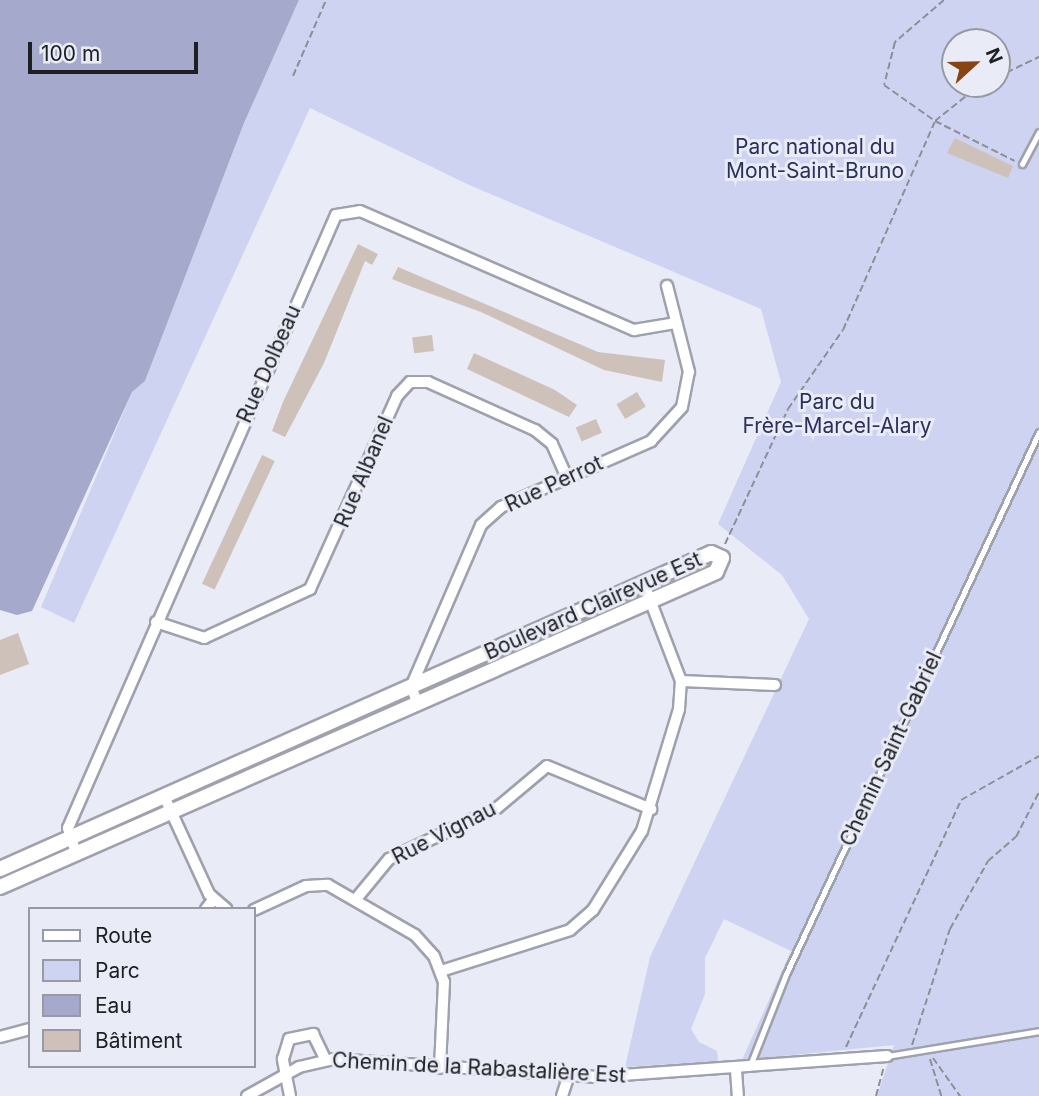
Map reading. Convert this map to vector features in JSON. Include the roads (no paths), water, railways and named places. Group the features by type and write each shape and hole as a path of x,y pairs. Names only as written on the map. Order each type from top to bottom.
{"street":[{"name":"Rue Dolbeau","path":"70,838 68,828 156,622 331,222 342,211 365,212 631,329 676,323"},
{"name":"Rue Perrot","path":"411,687 481,526 501,507 651,440 670,425 689,390 667,286"},
{"name":"Rue Albanel","path":"156,622 204,638 310,589 397,395 410,382 425,381 535,429 552,444 568,477"},
{"name":"Boulevard Clairevue Est","path":"0,869 718,553 720,570 0,887"},
{"path":"441,971 576,926 598,902 651,809 681,681 644,584"},
{"path":"681,681 775,685"},
{"path":"411,687 418,703"},
{"name":"Rue Vignau","path":"356,899 389,859 497,808 544,767 558,766 651,809"},
{"path":"164,796 213,900 223,907"},
{"path":"70,838 76,853"},
{"path":"256,909 317,884 356,899 420,940 441,971 440,1068"},
{"path":"208,907 213,900"},
{"path":"0,1037 28,1030"},
{"path":"290,1096 285,1074 284,1047 299,1033 316,1036 325,1059"},
{"name":"Chemin de la Rabastalière Est","path":"247,1096 285,1074 325,1059 568,1077 736,1070 887,1056"},
{"path":"736,1070 738,1096"},
{"path":"562,1096 568,1077"}],"lane":[{"path":"1023,164 1039,132"},
{"name":"Chemin Saint-Gabriel","path":"749,1069 786,974 1039,432"},
{"path":"887,1056 1039,1031"}],"water":[{"path":"0,0 299,0 244,123 145,381 132,392 32,611 17,615 0,610"}],"park label":[{"name":"Parc national du Mont-Saint-Bruno","path":"815,159"},
{"name":"Parc du Frère-Marcel-Alary","path":"837,414"}]}
